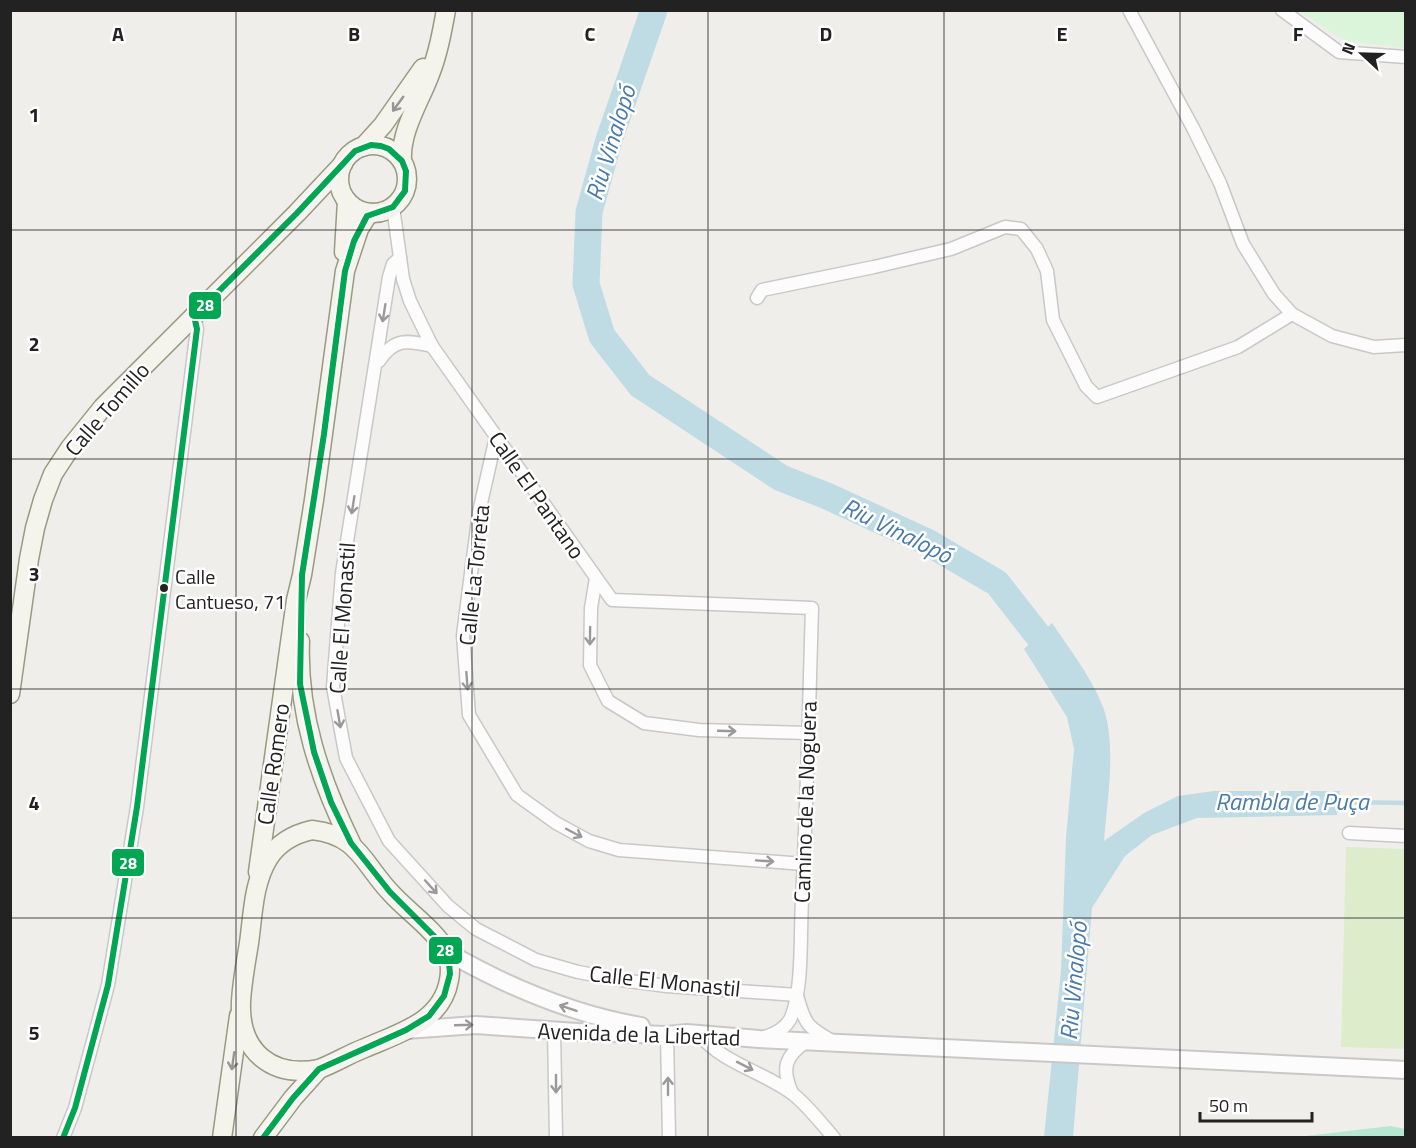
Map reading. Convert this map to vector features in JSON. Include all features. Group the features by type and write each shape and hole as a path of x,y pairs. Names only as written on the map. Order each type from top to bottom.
{"main road":[{"path":"402,161 389,149 372,145 355,151 343,164 339,178 346,199 358,210 372,213 379,213 393,207 400,200 407,181 402,152 431,72 446,10"},
{"path":"363,147 375,135 410,88 440,37"},
{"name":"Calle Tomillo","path":"10,694 35,528 53,474 86,425 343,164"},
{"name":"Calle Tomillo","path":"297,213 316,203 346,199"},
{"name":"Calle Romero","path":"241,1003 296,600 324,434 345,271 346,199"},
{"name":"Calle Romero","path":"345,271 359,229 367,216 372,213"},
{"name":"Calle Romero","path":"302,575 300,666 304,710 314,752 331,802 351,843 390,892 439,940 447,952"},
{"path":"257,883 268,859 278,847 301,832 322,831 351,843"},
{"path":"241,1003 243,1024 250,1044 262,1059 269,1064 291,1071 305,1072 319,1069 406,1030 429,1016 444,996 450,974 447,952"},
{"path":"222,1137 241,1003"},
{"path":"263,1137 319,1069"}],"street":[{"path":"1129,10 1193,128 1215,174 1243,244 1274,294 1292,314 1332,336 1374,347 1406,345"},
{"path":"1282,10 1339,52 1406,57"},
{"name":"Calle El Pantano","path":"393,207 400,258 410,301 432,346 612,600 812,608"},
{"path":"757,298 762,290 951,249 1005,227 1021,229 1037,249 1047,271 1053,320 1086,386 1097,397 1238,347 1292,314"},
{"name":"Calle El Monastil","path":"400,258 393,264 389,278 342,573 333,687 346,758 389,842 448,906 476,929 536,960 578,972 621,980 667,986 797,995"},
{"path":"63,1137 75,1108 108,985 137,807 197,329 194,316"},
{"path":"375,365 387,348 410,340 432,346"},
{"name":"Calle La Torreta","path":"496,437 479,512 464,635 469,715 518,795 556,824 589,841 619,850 804,864"},
{"path":"596,578 591,608 590,665 608,701 644,723 699,730 808,733"},
{"name":"Camino de la Noguera","path":"797,995 804,864 812,608"},
{"path":"1349,833 1406,836"},
{"path":"447,952 513,987 561,1006 627,1023 693,1034 721,1054 793,1094 834,1137"},
{"path":"759,1039 776,1033 787,1025 792,1016 797,995"},
{"path":"797,995 808,1026 833,1041"},
{"name":"Avenida de la Libertad","path":"406,1030 476,1025 555,1031 693,1034 1406,1071"},
{"path":"555,1031 556,1137"},
{"path":"667,1035 669,1137"},
{"path":"793,1094 784,1072 791,1055 807,1041"}],"green space":[{"path":"1299,11 1405,11 1405,48 1345,41"},
{"path":"1346,847 1405,849 1405,1049 1341,1047"},
{"path":"1391,1126 1405,1129 1405,1137 1297,1137"}],"water":[{"path":"1052,623 1091,681 1106,717 1110,770 1104,841 1144,813 1178,796 1214,791 1340,791 1337,815 1197,818 1152,835 1125,856 1092,908 1073,1137 1044,1137 1061,971 1066,838 1074,749 1067,717 1024,649"}],"waterway":[{"name":"Riu Vinalopó","path":"654,10 609,140 589,212 586,284 602,336 640,385 781,478 827,496 927,542 997,583 1040,638 1059,667"},
{"name":"Rambla de Puça","path":"1333,802 1406,803"}],"transit line":[{"name":"28","path":"63,1138 75,1108 108,985 137,807 197,329 194,316 355,151 371,145 381,146 389,149 402,161 406,171 405,191 393,207 367,216 354,241 345,271 324,434 302,575 300,684 314,752 331,802 351,843 390,892 444,946 450,974 444,996 429,1016 406,1030 319,1069 293,1098 263,1138"}],"place":[{"name":"Calle Cantueso, 71","path":"164,588"}]}
